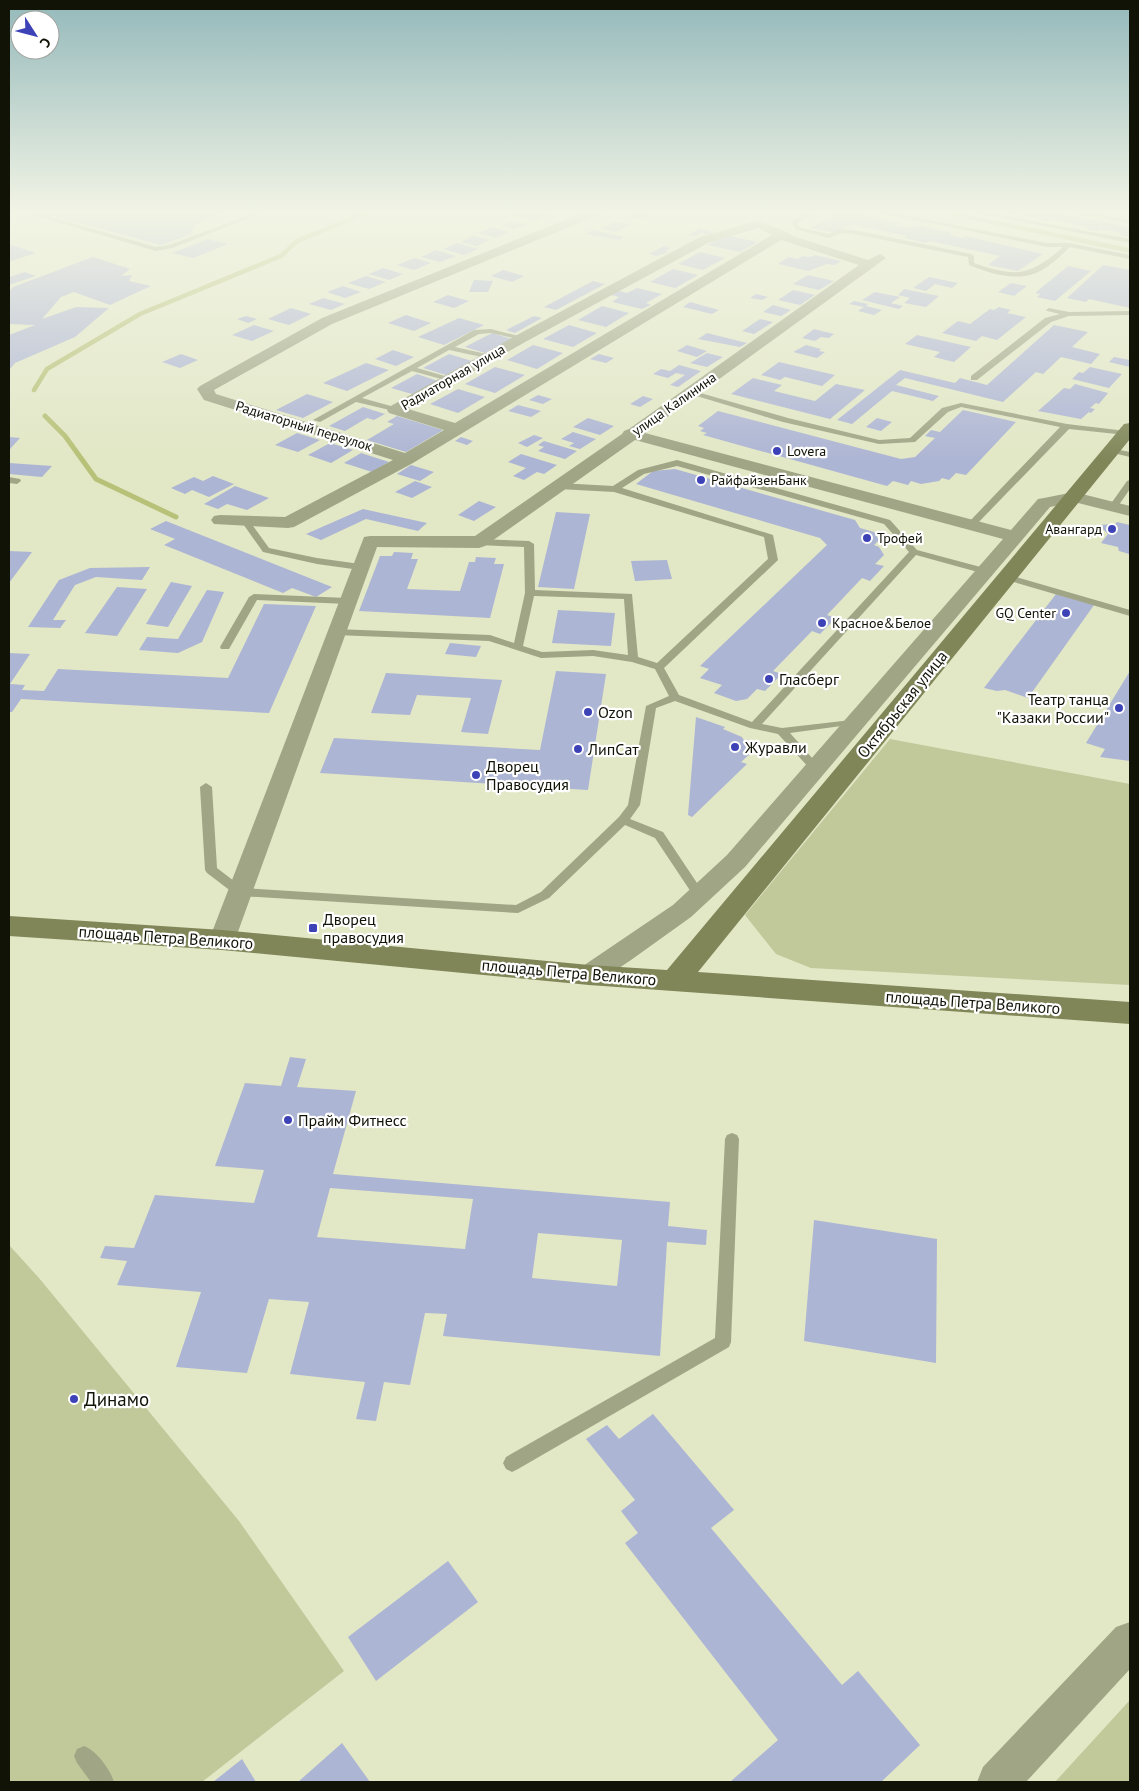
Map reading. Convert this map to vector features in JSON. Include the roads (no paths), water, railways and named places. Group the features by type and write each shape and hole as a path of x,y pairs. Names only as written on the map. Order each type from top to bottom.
{"street":[{"name":"Радиаторный переулок","path":"394,294 327,321 205,389 210,397 407,459"},
{"name":"Радиаторная улица","path":"395,410 604,294"},
{"path":"220,520 288,523 407,459 683,294"},
{"name":"улица Калинина","path":"479,542 630,434 693,392 829,294"},
{"name":"Радиаторная улица","path":"395,410 456,429"},
{"path":"630,434 1015,537"},
{"name":"Октябрьская улица","path":"674,981 766,870 995,574 1074,497 1125,442"},
{"path":"589,975 622,954 667,921 736,861 856,721 995,574 1015,537 1044,503 1074,497 1122,509"},
{"path":"222,940 370,541 479,542"},
{"path":"736,861 766,870"},
{"name":"площадь Петра Великого","path":"9,926 222,940 589,975 1130,1013"},
{"path":"998,1782 1130,1641"}],"lane":[{"path":"1049,310 1068,314"},
{"path":"974,378 1048,320 1068,314 1130,313"},
{"path":"317,420 476,332 491,331 522,338"},
{"path":"448,348 488,357"},
{"path":"410,368 449,380"},
{"path":"693,392 786,420 879,442 912,440 945,410 960,405 1067,426 1125,442"},
{"path":"356,399 395,410"},
{"path":"971,525 1060,431 1067,426"},
{"path":"615,489 641,472 677,463 887,522 914,552 1130,613"},
{"path":"1122,509 1130,483"},
{"path":"559,486 615,489 768,535 773,560 659,667"},
{"path":"244,521 266,550 317,561 360,567"},
{"path":"479,542 529,544 530,593 518,647"},
{"path":"754,726 914,552"},
{"path":"530,593 629,596 633,659"},
{"path":"225,647 254,597 347,601"},
{"path":"335,632 490,638 541,655 593,653 633,659 659,667 675,697"},
{"path":"206,787 212,870 240,892 518,909 545,895 623,820 634,805 651,706 675,697 754,726 782,731 856,721"},
{"path":"782,731 816,768"},
{"path":"623,820 659,835 699,895"},
{"path":"512,1463 723,1342 732,1139"},
{"path":"84,1756 104,1782"}],"waterway":[{"path":"34,390 47,369 140,314 190,294"},
{"path":"45,416 65,436 96,479 176,517"}],"place":[{"name":"Lovera","path":"777,451"},
{"name":"РайфайзенБанк","path":"701,480"},
{"name":"Авангард","path":"1112,529"},
{"name":"Трофей","path":"867,538"},
{"name":"GQ Center","path":"1066,613"},
{"name":"Красное&Белое","path":"822,623"},
{"name":"Гласберг","path":"769,679"},
{"name":"Театр танца \"Казаки России\"","path":"1119,708"},
{"name":"Ozon","path":"588,712"},
{"name":"Журавли","path":"735,747"},
{"name":"ЛипСат","path":"578,749"},
{"name":"Дворец Правосудия","path":"476,775"},
{"name":"Дворец правосудия","path":"313,928"},
{"name":"Прайм Фитнесс","path":"288,1120"},
{"name":"Динамо","path":"74,1399"}]}
